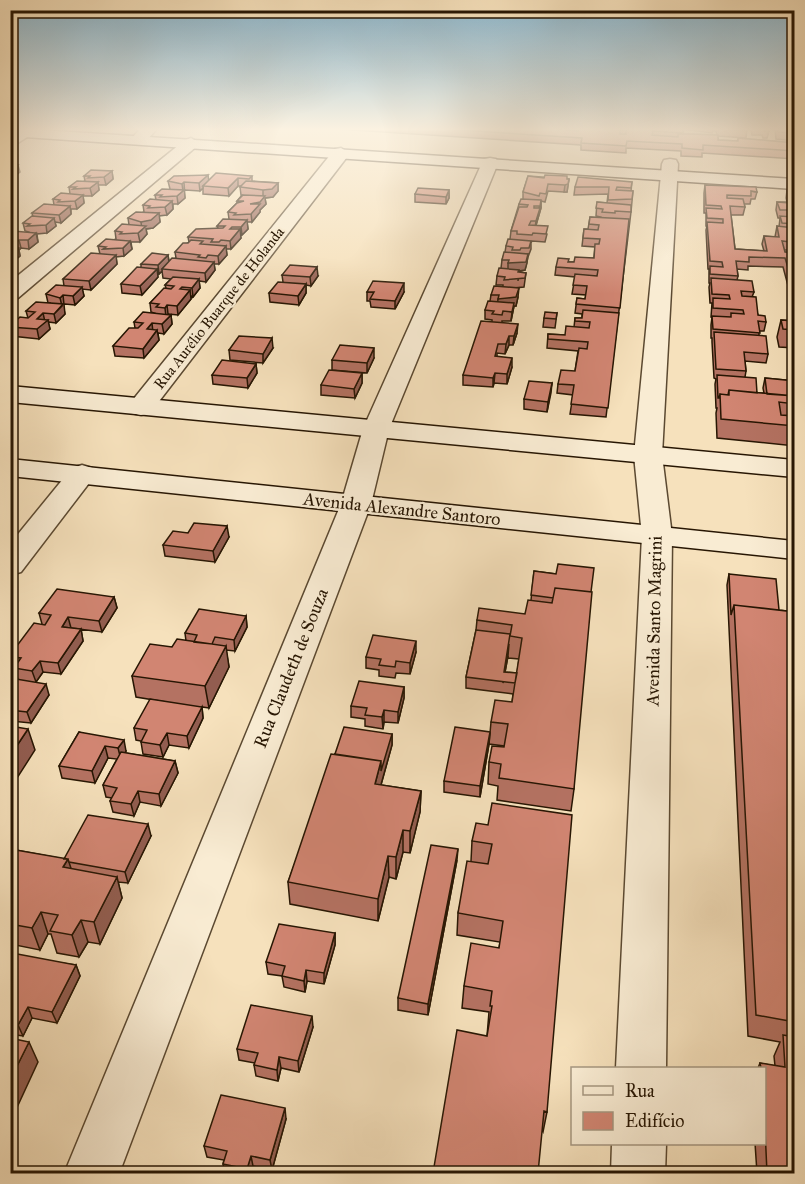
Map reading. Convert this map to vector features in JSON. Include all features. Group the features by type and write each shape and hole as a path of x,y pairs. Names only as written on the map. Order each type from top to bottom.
{"street":[{"path":"10,293 142,183"},
{"name":"Rua Aurélio Buarque de Holanda","path":"141,407 317,183"},
{"name":"Rua Claudeth de Souza","path":"91,1173 356,504 376,429 481,183"},
{"name":"Avenida Santo Magrini","path":"641,1067 657,536 648,455 668,183"},
{"path":"10,394 795,469"},
{"name":"Avenida Alexandre Santoro","path":"10,467 795,550"},
{"path":"10,565 82,474"},
{"path":"638,1173 639,1145"}],"building":[{"path":"74,183 96,183 90,188 73,189 76,187 69,187"},
{"path":"206,183 233,183 228,188 203,186"},
{"path":"244,183 278,183 272,189 263,190 240,187"},
{"path":"526,183 568,183 548,184 546,194 540,193 539,196 523,192"},
{"path":"576,183 632,183 631,188 617,187 616,190 633,191 632,199 608,200 609,187 575,187"},
{"path":"705,185 756,187 757,192 751,191 751,196 727,195 727,198 743,199 745,207 730,206 735,249 767,251 764,236 779,237 777,226 795,228 795,238 790,238 790,242 782,241 785,252 795,253 795,284 793,284 785,258 749,257 749,262 736,261 738,276 710,274 710,266 723,267 722,262 710,261 707,222 723,223 723,219 707,218 706,208 722,209 721,206 706,205"},
{"path":"418,188 449,190 446,197 415,194"},
{"path":"162,189 184,190 177,196 155,195"},
{"path":"787,190 795,191 795,224 782,223 780,216 793,217 791,210 780,210 777,202 790,203"},
{"path":"61,193 83,195 75,201 58,202 60,200 53,199"},
{"path":"243,195 265,196 260,202 250,204 260,204 251,214 234,215 236,213 228,212 237,203 244,201 237,201"},
{"path":"150,199 172,201 165,207 148,208 150,206 143,205"},
{"path":"521,199 541,200 540,206 534,206 534,208 540,208 536,221 531,221 529,225 548,226 546,234 517,234 517,231 511,231 519,207 528,205 519,204"},
{"path":"597,202 631,205 631,212 602,212 603,209 596,208"},
{"path":"44,204 70,206 59,215 32,213"},
{"path":"136,212 159,213 151,220 141,222 128,218"},
{"path":"32,216 54,218 46,225 27,226 30,224 23,223"},
{"path":"590,217 629,219 620,308 576,304 577,298 585,299 587,286 573,285 575,274 597,276 598,270 556,267 558,258 574,262 575,257 594,258 595,244 599,244 600,239 583,238 584,229 598,230 599,225 589,224"},
{"path":"223,219 247,220 241,227 230,229 240,229 230,241 211,242 213,239 188,237 196,229 223,228 225,226 217,226"},
{"path":"122,224 146,226 138,233 120,234 122,232 115,231"},
{"path":"13,231 36,233 28,240 16,242 10,240 10,233"},
{"path":"106,239 130,241 123,248 103,249 106,247 98,246"},
{"path":"508,239 531,241 529,248 512,250 513,247 506,246"},
{"path":"191,240 203,241 200,244 226,246 218,256 208,255 206,258 198,257 200,255 175,252 183,243"},
{"path":"10,247 19,248 10,254"},
{"path":"504,252 528,254 526,262 508,263 509,260 502,260"},
{"path":"91,253 116,255 89,281 63,279"},
{"path":"152,253 168,255 158,265 141,264"},
{"path":"172,258 214,262 205,273 162,269"},
{"path":"290,265 317,267 310,277 282,275"},
{"path":"137,267 157,269 140,286 121,284"},
{"path":"499,268 519,270 518,272 526,273 525,278 504,280 505,277 497,276"},
{"path":"173,277 199,279 192,288 182,287 180,289 190,290 177,306 156,307 159,304 150,303 164,288 171,289 174,286 165,285"},
{"path":"711,278 752,281 754,292 741,291 742,296 756,297 758,315 765,316 766,322 758,321 760,333 713,329 712,316 731,317 731,313 744,314 743,310 713,308 713,298 730,299 729,295 712,294"},
{"path":"373,281 404,283 395,301 370,299 374,292 367,292"},
{"path":"278,282 306,284 298,296 269,293"},
{"path":"56,285 82,287 73,296 63,295 60,298 46,294"},
{"path":"494,286 519,288 516,297 498,299 499,295 491,295"},
{"path":"488,301 514,303 512,312 503,311 502,315 492,314 494,311 485,310"},
{"path":"36,302 63,304 54,314 43,313 37,319 48,320 37,329 10,327 20,317 28,318 35,312 26,311"},
{"path":"583,310 619,313 608,408 571,404 574,385 558,384 561,370 575,371 579,348 587,349 588,342 548,339 548,334 565,335 566,326 589,328 590,322 575,321 575,318 582,318"},
{"path":"143,312 171,315 162,324 152,323 147,329 157,330 143,349 113,346 129,328 138,328 143,323 134,322"},
{"path":"545,312 557,313 556,319 544,318"},
{"path":"781,320 795,321 795,330 783,329"},
{"path":"481,321 518,324 514,336 509,336 506,344 498,344 495,356 512,358 507,374 495,373 493,378 463,375"},
{"path":"714,332 766,336 768,354 744,352 746,371 716,369"},
{"path":"239,336 272,338 263,354 229,350"},
{"path":"340,345 374,348 367,363 332,360"},
{"path":"222,360 256,364 247,378 212,375"},
{"path":"329,370 362,373 354,389 321,385"},
{"path":"717,375 756,378 757,393 729,390 728,395 720,394 718,398"},
{"path":"765,378 795,381 795,396 767,394"},
{"path":"529,381 552,383 548,402 524,399"},
{"path":"729,390 795,396 795,404 779,402 781,415 795,416 795,426 721,419 720,394 729,395"},
{"path":"194,523 227,526 213,551 163,545 173,531 188,533"},
{"path":"558,564 594,568 591,592 555,588 553,598 531,595 534,571 556,574"},
{"path":"729,574 776,579 779,610 734,605 731,615"},
{"path":"555,588 592,592 574,789 499,778 501,764 489,762 492,746 504,747 508,724 491,722 495,700 512,702 522,638 510,636 512,625 477,620 479,608 525,614 528,600 552,603"},
{"path":"57,589 114,597 99,621 68,617 62,627 81,629 58,663 40,661 32,671 14,668 21,658 10,657 10,655 34,623 45,625 51,615 39,613"},
{"path":"734,605 795,612 795,632 793,632 795,644 795,1022 756,1015"},
{"path":"199,609 246,616 234,640 215,637 212,644 194,642 197,635 185,633"},
{"path":"476,630 510,634 504,672 517,673 515,683 466,677"},
{"path":"373,635 416,641 410,663 396,661 395,667 379,665 381,659 366,657"},
{"path":"177,639 226,646 205,686 132,676 150,644 172,647"},
{"path":"10,678 46,684 27,712 10,710"},
{"path":"359,681 404,687 398,712 384,710 382,717 365,715 367,708 351,706"},
{"path":"150,699 202,707 187,736 167,733 160,745 141,742 147,730 134,728"},
{"path":"10,726 28,729 10,756"},
{"path":"344,727 392,734 381,771 381,761 335,754"},
{"path":"455,727 490,732 480,786 444,781"},
{"path":"79,732 124,740 118,748 105,746 92,771 59,766"},
{"path":"121,752 175,761 159,794 138,791 131,804 110,801 117,788 103,785"},
{"path":"331,754 381,761 375,784 421,791 410,831 403,830 396,857 388,856 378,899 288,882"},
{"path":"492,803 572,815 547,1112 544,1111 538,1173 433,1173 457,1030 487,1036 492,1006 490,1006 492,991 464,986 471,943 499,948 503,921 458,913 467,861 488,864 492,844 472,841 476,823 488,825"},
{"path":"88,815 148,824 125,872 69,862 68,859 64,859"},
{"path":"431,845 458,849 428,1004 398,998"},
{"path":"10,849 68,859 63,867 117,877 94,922 81,920 72,935 50,931 58,915 41,912 32,928 10,924"},
{"path":"279,924 335,933 324,973 306,970 304,981 282,976 285,966 266,962"},
{"path":"12,953 76,965 52,1012 28,1007 18,1025 10,1024 10,956"},
{"path":"251,1005 312,1016 298,1061 279,1057 277,1070 254,1065 258,1053 237,1049"},
{"path":"783,1035 795,1037 795,1173 767,1173 766,1067 761,1067 760,1063 785,1067"},
{"path":"10,1038 29,1042 10,1080"},
{"path":"221,1095 285,1108 270,1160 251,1156 247,1169 223,1164 227,1151 204,1146"}]}
